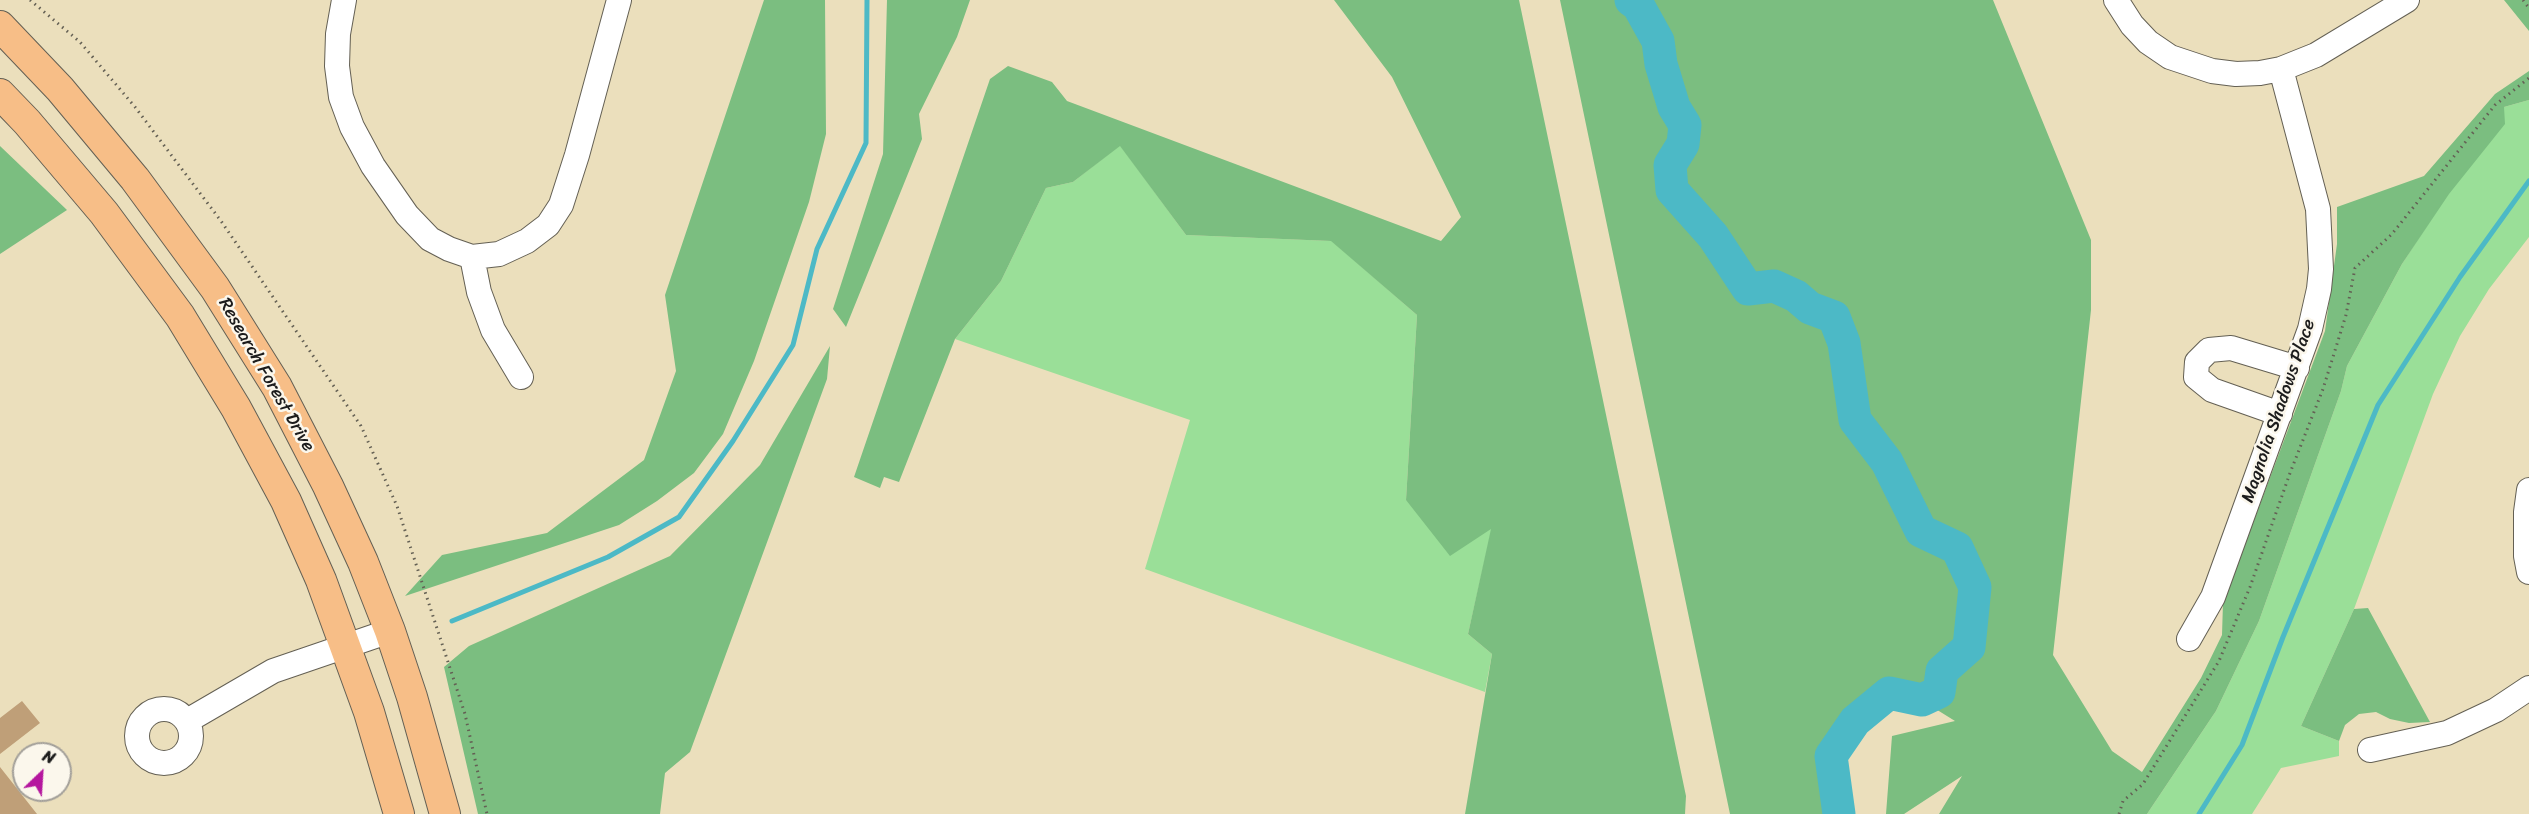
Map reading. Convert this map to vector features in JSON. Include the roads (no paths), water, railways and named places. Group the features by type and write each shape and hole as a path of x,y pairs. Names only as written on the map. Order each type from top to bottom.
{"main road":[{"name":"Research Forest Drive","path":"0,26 60,89 135,179 215,288 277,387 328,486 363,562 390,631 412,697 445,814"},
{"path":"0,94 27,122 104,213 180,316 236,408 286,501 321,580 369,712 399,814"}],"street":[{"path":"344,0 338,34 337,66 341,97 351,127 407,215 430,239 472,257 499,254 527,241 548,225 561,205 619,0"},
{"path":"2116,0 2132,25 2148,42 2170,57 2212,71 2236,74 2281,69 2316,55 2378,7 2407,0"},
{"name":"Magnolia Shadows Place","path":"2189,639 2213,597 2310,329 2319,290 2320,229 2314,189 2281,69"},
{"path":"472,257 479,292 494,330 521,377"},
{"path":"2280,414 2212,390 2196,377 2197,362 2209,350 2230,348 2296,368"},
{"path":"2529,490 2526,512 2526,556 2529,572"},
{"path":"186,721 273,671 390,631"},
{"path":"2370,750 2447,733 2496,710 2529,688"}],"waterway":[{"path":"452,621 608,557 679,517 733,441 793,345 817,249 866,143 867,0"},
{"path":"1631,0 1638,5 1658,41 1661,64 1674,107 1685,125 1683,144 1670,165 1672,190 1713,236 1748,289 1774,286 1796,296 1810,308 1834,317 1844,343 1855,420 1887,462 1921,531 1957,548 1975,587 1969,647 1942,671 1939,692 1922,700 1889,693 1855,721 1831,756 1839,814"},
{"path":"1638,5 1640,0"},
{"path":"2199,814 2242,745 2283,637 2378,405 2460,277 2529,181"}]}
